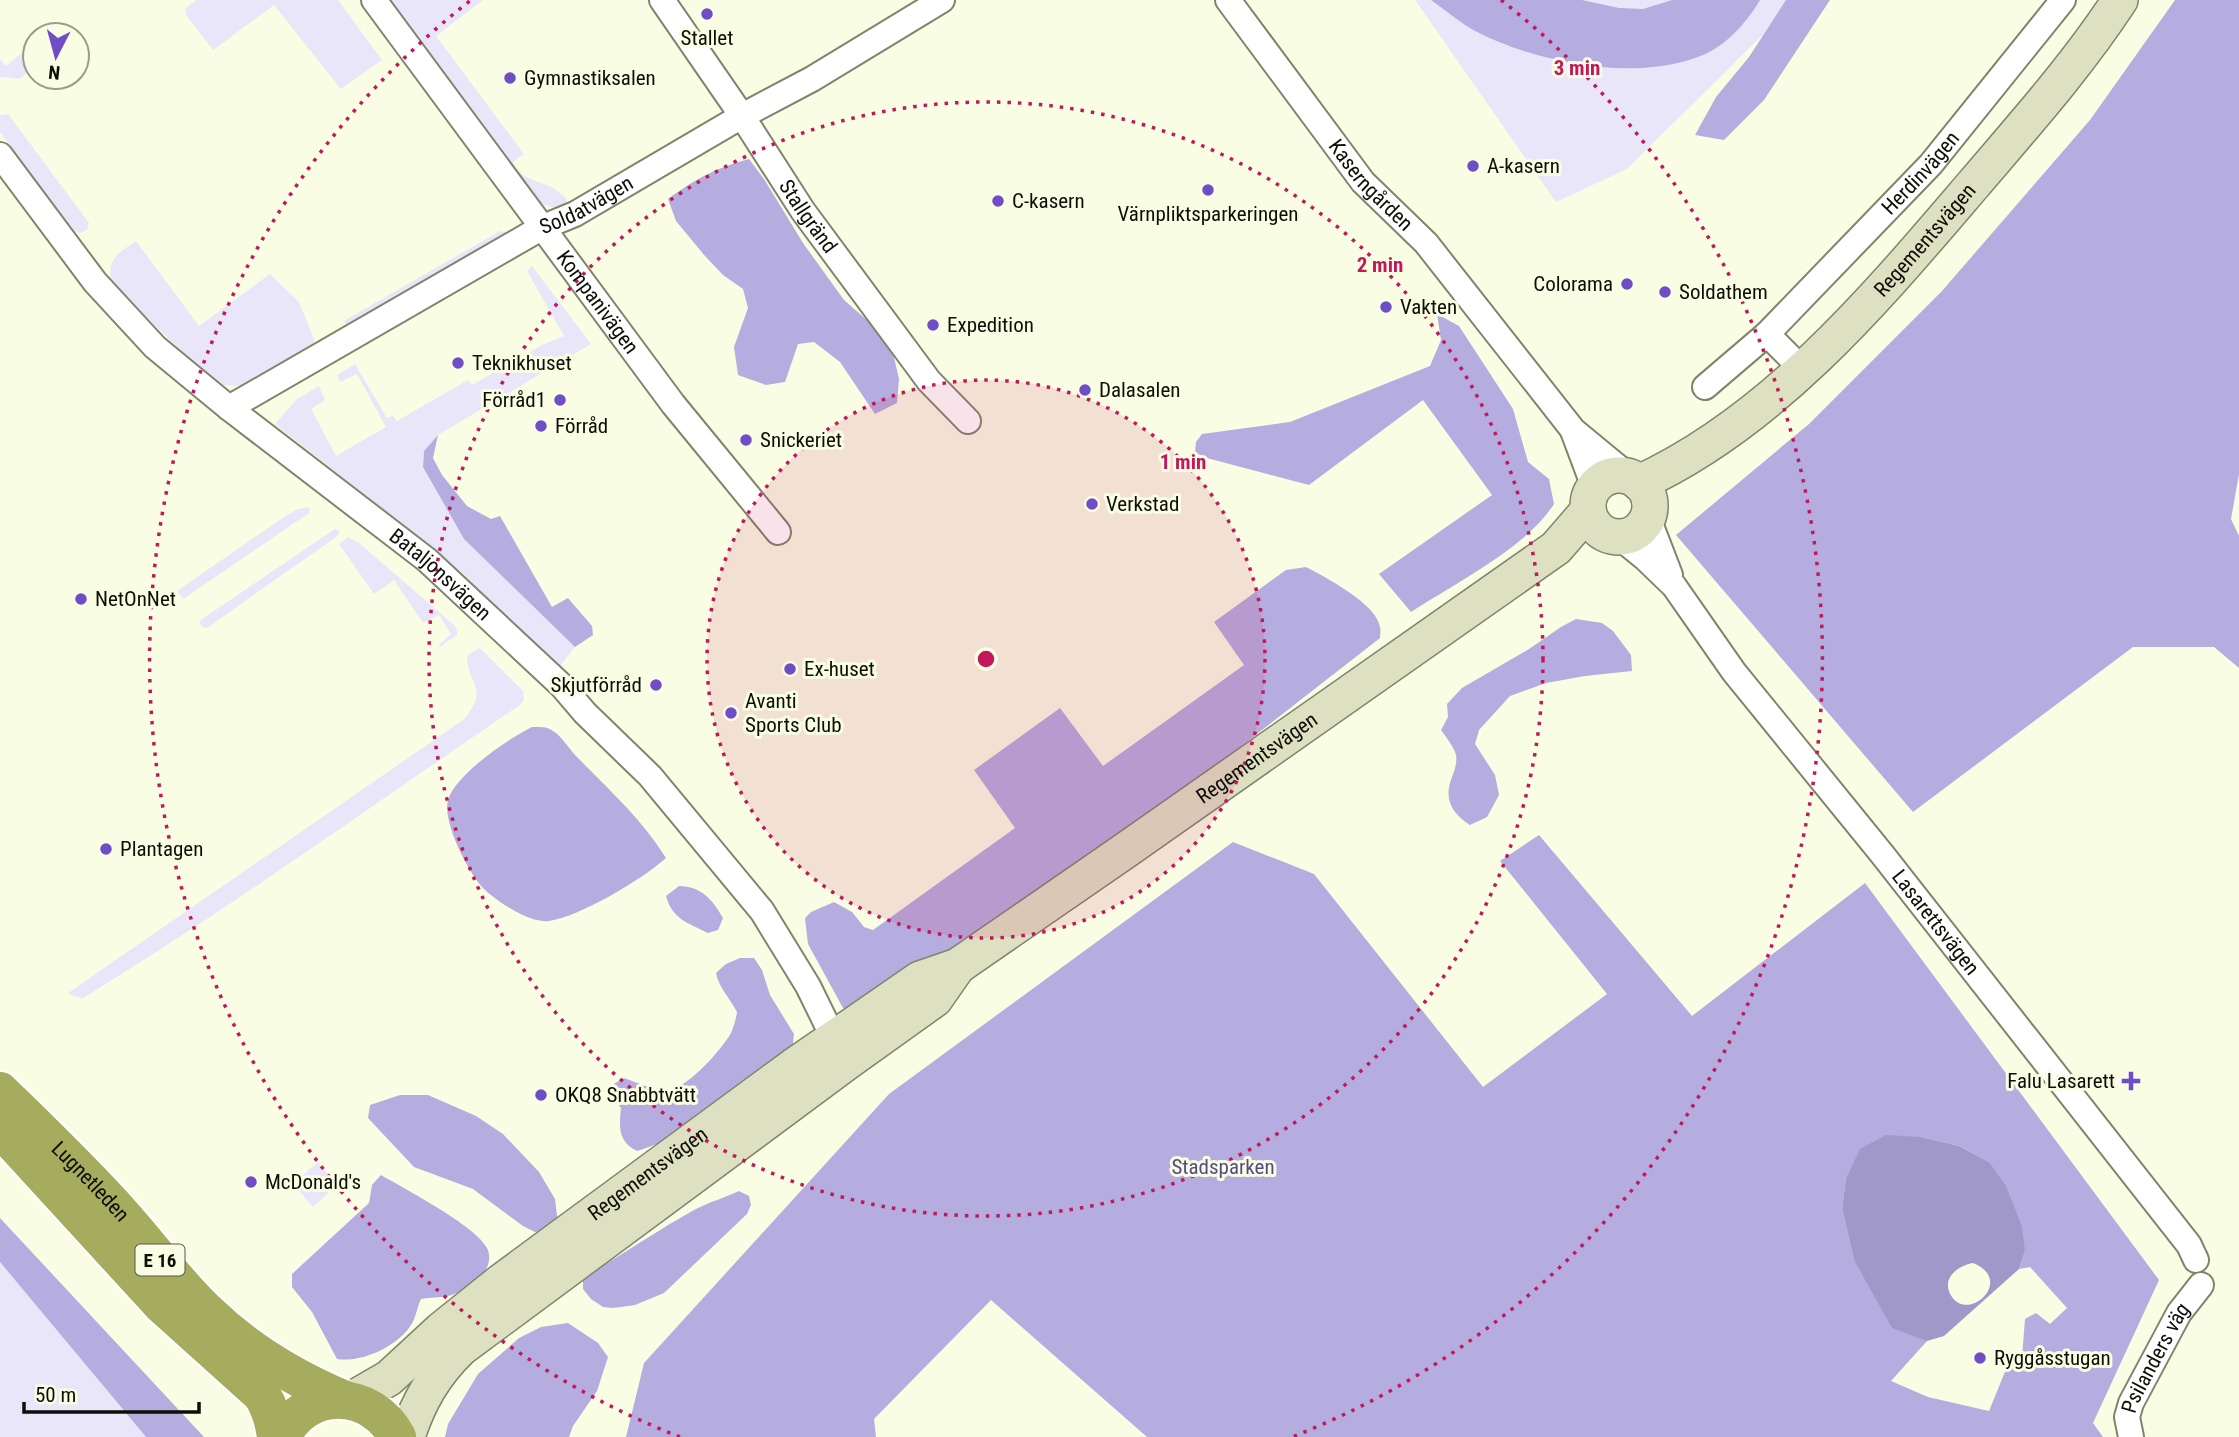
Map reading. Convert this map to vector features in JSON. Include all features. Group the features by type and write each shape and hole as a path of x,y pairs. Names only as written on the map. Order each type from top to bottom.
{"highway":[{"name":"Lugnetleden","path":"0,1091 124,1216 183,1286 225,1328 268,1360 347,1400"},
{"name":"Lugnetleden","path":"0,1128 162,1305 262,1395 274,1421 276,1437"},
{"path":"282,1437 290,1423 313,1405 347,1400"},
{"name":"E 16","path":"347,1400 368,1406 378,1413 397,1437"}],"main road":[{"name":"Regementsvägen","path":"347,1400 389,1378 441,1330 512,1292 841,1051 935,999 958,966 1556,548 1603,518 1636,532 1642,497 1739,422 1825,348 1913,255 2028,121 2120,0"},
{"path":"1603,518 1604,479 1617,475 1642,497"},
{"name":"Regementsvägen","path":"407,1437 425,1392 448,1361 512,1292"}],"street":[{"name":"Kompanivägen","path":"374,0 673,404 778,532"},
{"name":"Stallgränd","path":"662,0 803,211 929,381 968,421"},
{"name":"Soldatvägen","path":"229,408 541,228 575,214 742,116 811,79 942,0"},
{"name":"Kaserngården","path":"1228,0 1363,182 1426,243 1573,430 1642,497"},
{"name":"Herdinvägen","path":"1705,387 1768,334 1931,164 2063,0"},
{"name":"Bataljonsvägen","path":"0,155 95,282 155,347 229,408 427,560 562,686 585,713 650,776 762,911 808,986 841,1051"},
{"path":"1768,334 1802,369"},
{"name":"Kaserngården","path":"1573,430 1603,518"},
{"name":"Lasarettsvägen","path":"1642,497 1674,586"},
{"name":"Lasarettsvägen","path":"1603,518 1674,586 1734,672 2061,1081 2189,1245 2196,1260"},
{"name":"Psilanders väg","path":"2131,1437 2127,1417 2131,1403 2179,1313 2201,1285"}],"shaded area":[{"path":"196,0 338,0 382,60 341,89 274,5 213,50 186,15 185,9"},
{"path":"387,0 483,0 436,36 524,154 513,162 516,168 524,176 555,189 566,198 567,203 555,207 534,200"},
{"path":"1415,0 1798,0 1627,169 1556,202"},
{"path":"21,54 20,79 0,77 0,59 6,66"},
{"path":"8,114 89,223 87,230 80,233 72,230 0,132 0,115"},
{"path":"500,231 506,235 352,326 344,321 347,319"},
{"path":"136,241 199,326 270,274 299,302 314,339 313,349 244,387 224,385 207,375 112,285 112,263 123,250"},
{"path":"532,266 591,344 438,435 424,451 423,467 464,539 575,647 560,666 444,557 275,424 297,399 319,386 325,400 311,409 336,456 386,427 357,374 340,382 337,375 355,364 387,418 393,416 397,421 468,380 472,385 542,345 564,336 527,271"},
{"path":"307,507 310,509 309,513 183,599 177,591 284,517"},
{"path":"335,529 340,531 336,537 207,628 202,627 199,622 202,619"},
{"path":"348,537 359,543 454,625 457,635 438,646 451,634 439,615 423,623 394,580 374,594 339,544"},
{"path":"480,648 523,691 524,700 520,705 139,963 83,998 68,993 463,720 477,694 467,657"},
{"path":"1886,1135 1921,1137 1959,1146 1989,1162 2006,1186 2022,1227 2025,1251 2019,1269 1944,1336 1927,1341 1892,1328 1854,1260 1842,1208 1846,1179 1860,1149","holes":["1973,1263 1985,1270 1990,1279 1985,1296 1968,1305 1952,1297 1948,1285 1956,1270"]},
{"path":"318,1162 337,1185 313,1207 293,1184"},
{"path":"0,1262 146,1437 0,1437"}],"green space":[{"path":"1431,0 1582,0 1619,8 1643,9 1672,0 1760,0 1736,32 1712,51 1677,63 1648,68 1618,68 1557,60 1527,52 1470,28"},
{"path":"1786,0 1830,0 1764,100 1724,140 1695,135 1716,97 1749,57"},
{"path":"2175,0 2239,0 2239,474 2231,519 2239,536 2239,668 2214,647 2133,647 1913,812 1676,535 1809,424 1942,291 2090,120"},
{"path":"749,159 803,243 844,300 876,328 893,353 899,379 897,403 875,414 840,362 814,342 798,344 785,382 766,385 738,375 734,347 748,308 743,289 723,275 705,256 676,221 668,199 706,175"},
{"path":"1437,314 1459,326 1513,409 1528,462 1549,479 1554,504 1542,520 1508,550 1411,612 1379,574 1492,495 1423,400 1309,485 1203,457 1195,452 1196,442 1202,434 1290,422 1430,366 1441,340"},
{"path":"438,435 433,458 442,475 467,506 491,519 500,516 552,607 568,598 592,626 593,635 575,647 464,539 423,467 424,451"},
{"path":"1306,567 1349,592 1370,609 1377,618 1380,638 1103,854 851,1013 843,1008 808,944 805,918 811,912 834,902 852,912 864,927 873,930 1015,828 974,770 1060,708 1103,766 1244,665 1214,622 1286,570"},
{"path":"1576,619 1602,623 1613,631 1631,655 1632,671 1546,683 1510,696 1479,730 1475,744 1495,775 1499,795 1487,817 1470,825 1457,814 1449,800 1456,755 1441,730 1448,717 1447,704 1462,688"},
{"path":"532,727 548,728 557,734 636,818 666,858 610,896 577,912 549,921 523,915 483,888 470,870 452,833 447,809 448,800 461,779 497,749"},
{"name":"Stadsparken","path":"1539,835 1692,1016 1865,883 2159,1280 2093,1423 2103,1437 1147,1437 991,1300 874,1419 876,1437 626,1437 644,1363 889,1094 1233,842 1314,874 1483,1087 1607,994 1500,861","holes":["1921,1137 1959,1146 1989,1162 2025,1251 2019,1269 2030,1267 2067,1308 2050,1324 2036,1313 2025,1319 2022,1357 2009,1362 1989,1411 1928,1397 1891,1381 1927,1341 1854,1260 1842,1208 1846,1179"]},
{"path":"679,886 700,891 715,905 723,918 718,930 708,933 688,923 672,910 666,896"},
{"path":"740,958 754,958 762,970 770,995 794,1034 792,1053 697,1122 657,1144 637,1151 626,1143 621,1133 621,1108 615,1100 612,1085 624,1078 654,1088 672,1089 688,1081 705,1066 731,1033 737,1012 716,973 726,964"},
{"path":"400,1095 428,1095 476,1116 503,1134 539,1172 555,1199 558,1224 547,1231 535,1232 473,1189 414,1167 368,1118 370,1105"},
{"path":"381,1175 439,1208 469,1229 487,1248 488,1264 480,1277 461,1291 448,1296 421,1299 411,1325 388,1346 367,1356 337,1359 312,1312 292,1287 292,1274 369,1203 372,1185"},
{"path":"739,1191 749,1196 751,1205 747,1214 664,1293 635,1305 613,1308 603,1307 583,1289 583,1277 694,1210"},
{"path":"0,1218 204,1437 146,1437 0,1262"},
{"path":"568,1323 598,1343 608,1357 597,1391 573,1426 569,1437 445,1437 448,1424 478,1374 519,1338 541,1327"}],"place":[{"name":"Stallet","path":"707,14"},
{"name":"Gymnastiksalen","path":"510,78"},
{"name":"A-kasern","path":"1473,166"},
{"name":"Värnpliktsparkeringen","path":"1208,190"},
{"name":"C-kasern","path":"998,201"},
{"name":"Colorama","path":"1627,284"},
{"name":"Soldathem","path":"1665,292"},
{"name":"Vakten","path":"1386,307"},
{"name":"Expedition","path":"933,325"},
{"name":"Teknikhuset","path":"458,363"},
{"name":"Dalasalen","path":"1085,390"},
{"name":"Förråd1","path":"560,400"},
{"name":"Förråd","path":"541,426"},
{"name":"Snickeriet","path":"746,440"},
{"name":"Verkstad","path":"1092,504"},
{"name":"NetOnNet","path":"81,599"},
{"name":"Ex-huset","path":"790,669"},
{"name":"Skjutförråd","path":"656,685"},
{"name":"Avanti Sports Club","path":"731,713"},
{"name":"Plantagen","path":"106,849"},
{"name":"Falu Lasarett","path":"2131,1081"},
{"name":"OKQ8 Snabbtvätt","path":"541,1095"},
{"name":"McDonald's","path":"251,1182"},
{"name":"Ryggåsstugan","path":"1980,1358"}]}
